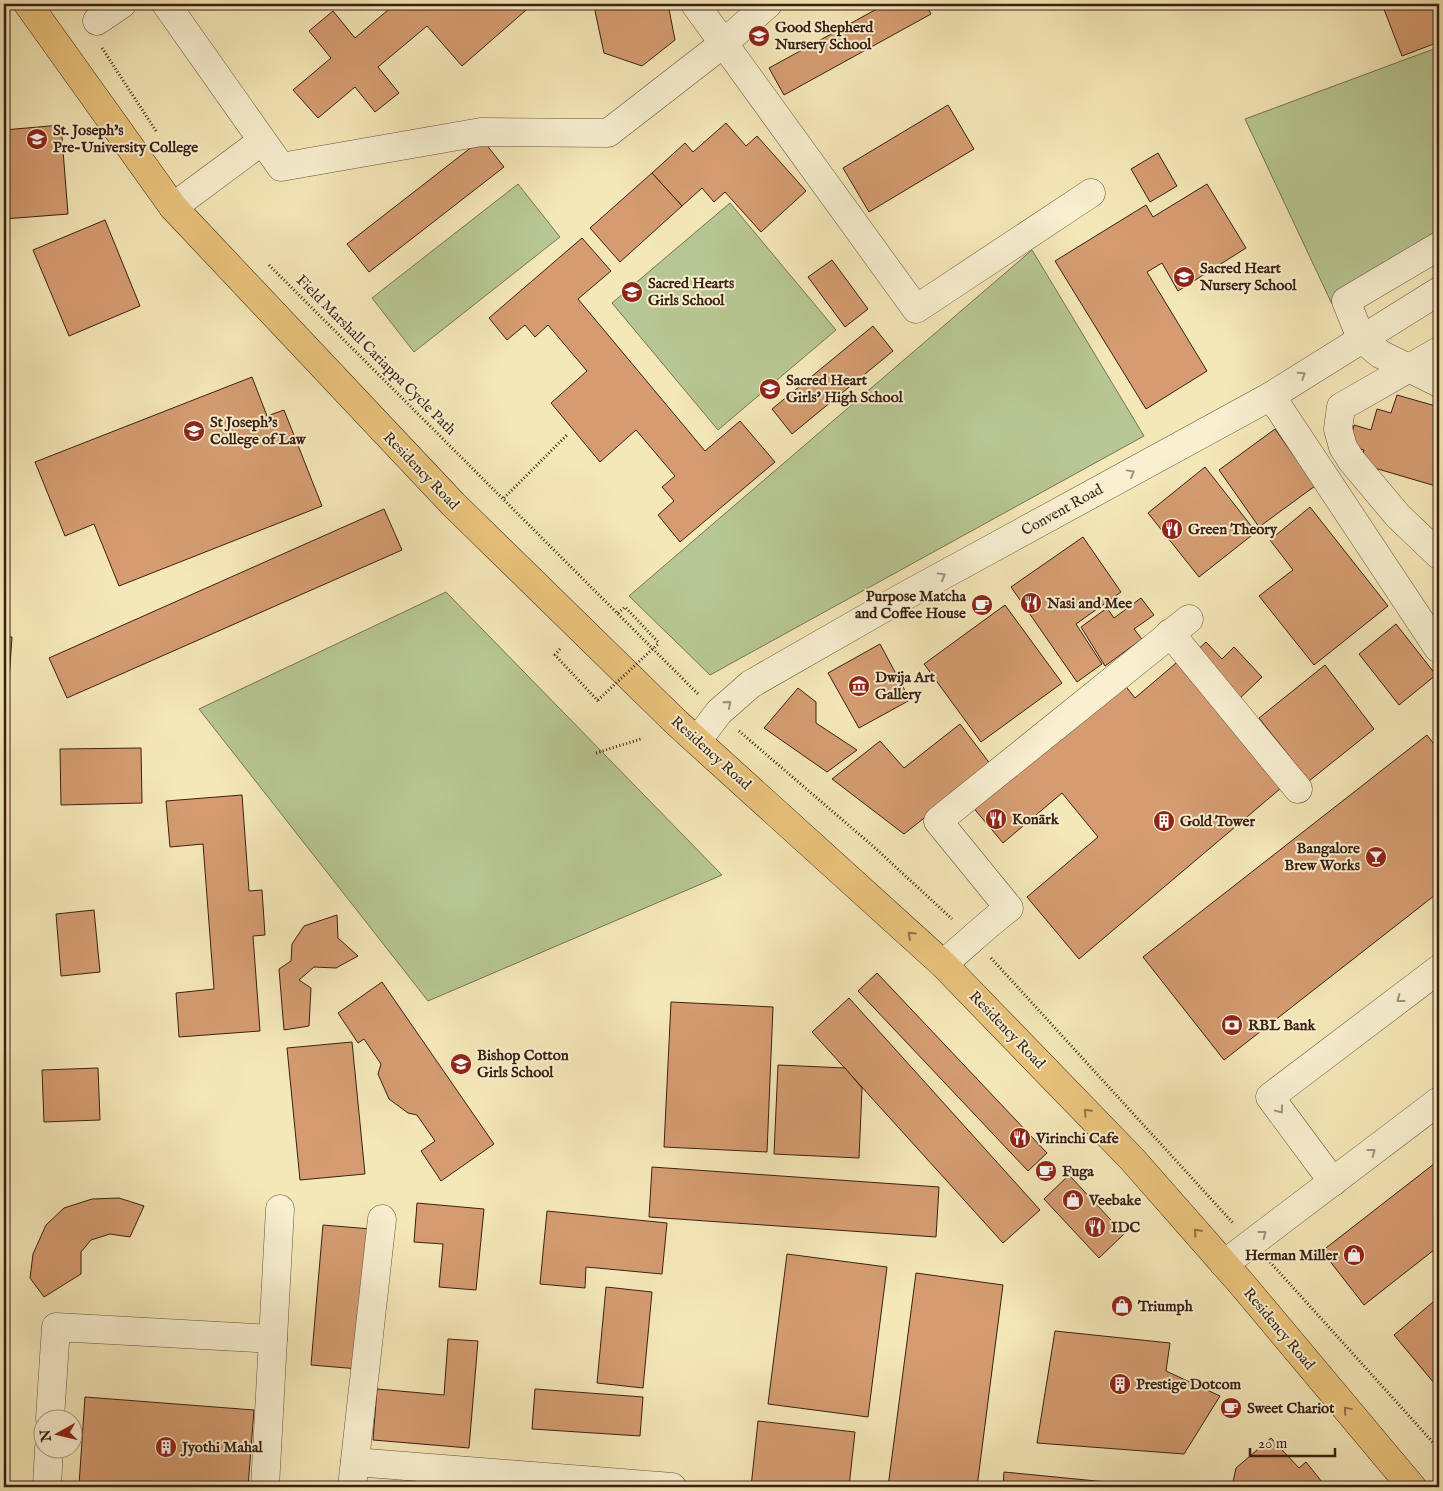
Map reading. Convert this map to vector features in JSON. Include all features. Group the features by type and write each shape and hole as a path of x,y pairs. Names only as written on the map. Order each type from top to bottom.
{"main road":[{"name":"Residency Road","path":"28,4 173,208 453,504 697,741 943,964 1132,1159 1224,1264 1412,1487"}],"street":[{"path":"98,33 122,4"},
{"path":"166,4 280,167 481,132 608,133 724,43 768,4"},
{"path":"694,4 916,309 1091,193"},
{"path":"173,208 262,141"},
{"path":"1439,246 1346,302 1361,338 1380,354 1439,383"},
{"name":"Convent Road","path":"697,741 718,712 751,684 903,597 1271,396 1361,338 1439,292"},
{"path":"1439,350 1341,407 1338,429 1343,447 1351,460 1398,516 1439,555"},
{"path":"1271,396 1438,648"},
{"path":"943,964 974,939 980,930 1009,908 938,821 1180,626 1298,789"},
{"path":"1333,1182 1270,1097 1439,969"},
{"path":"1224,1264 1439,1101"},
{"path":"265,1487 280,1209"},
{"path":"382,1219 354,1475 672,1487"},
{"path":"51,1408 56,1327 273,1339"},
{"path":"47,1487 48,1458"}],"path":[{"path":"98,33 160,136"},
{"name":"Field Marshall Cariappa Cycle Path","path":"265,260 698,694"},
{"path":"504,498 567,434"},
{"path":"560,649 555,655 598,700 659,642 625,607 618,613"},
{"path":"596,754 641,739"}],"green space":[{"path":"1439,47 1439,241 1332,304 1245,119"},
{"path":"518,184 560,237 414,352 372,298"},
{"path":"730,203 836,330 718,430 612,303"},
{"path":"1032,250 1144,436 710,675 629,596"},
{"path":"446,592 722,875 428,1001 199,709"}],"building":[{"path":"395,4 533,4 462,66 427,26 378,67 399,93 375,112 355,87 318,118 293,90 331,58 309,31 333,11 355,38"},
{"path":"603,4 668,4 675,40 642,66 604,53 595,11"},
{"path":"886,4 926,4 931,14 784,95 769,68"},
{"path":"1382,4 1439,4 1439,42 1402,56"},
{"path":"948,105 974,149 869,212 843,168"},
{"path":"726,123 746,146 757,136 806,191 761,232 725,192 714,202 702,188 682,206 652,173 685,143 693,152"},
{"path":"61,125 68,214 4,219 4,130"},
{"path":"482,139 504,167 369,272 347,244"},
{"path":"1158,153 1177,186 1150,202 1131,169"},
{"path":"652,173 682,206 620,262 590,228"},
{"path":"1207,184 1246,248 1178,291 1162,263 1147,272 1207,371 1146,409 1055,261 1146,205 1153,217"},
{"path":"105,220 140,306 69,336 33,250"},
{"path":"582,238 611,271 578,299 705,451 740,421 775,462 680,542 658,515 674,501 662,487 675,476 636,430 600,462 551,403 587,371 548,325 535,337 525,325 507,340 489,318"},
{"path":"832,260 868,309 845,327 808,277"},
{"path":"873,326 893,351 792,434 772,409"},
{"path":"252,377 267,416 284,410 322,506 119,586 94,524 65,536 35,462"},
{"path":"1397,395 1439,407 1439,487 1361,464 1364,450 1349,445 1354,425 1371,430 1377,409 1391,413"},
{"path":"1275,429 1315,486 1259,527 1219,470"},
{"path":"1205,467 1256,532 1199,577 1148,513"},
{"path":"1310,507 1388,606 1314,665 1259,596 1293,570 1270,540"},
{"path":"384,509 402,550 67,698 49,658"},
{"path":"1083,537 1121,592 1076,624 1102,664 1077,682 1011,587"},
{"path":"1141,598 1154,615 1134,629 1142,639 1105,666 1081,627 1107,608 1114,618"},
{"path":"1005,605 1062,683 981,742 924,664"},
{"path":"1396,624 1436,675 1399,705 1359,654"},
{"path":"4,637 12,637 8,694 4,693"},
{"path":"1206,642 1222,659 1234,647 1262,677 1236,702 1192,655"},
{"path":"880,644 910,700 859,728 828,673"},
{"name":"Gold Tower","path":"1182,658 1287,783 1079,959 1027,897 1098,837 1062,793 1003,843 971,805 1120,679 1135,698"},
{"path":"1325,665 1374,729 1309,781 1259,718"},
{"path":"798,688 816,702 816,723 857,750 827,772 764,728"},
{"path":"960,724 991,765 904,834 832,779 880,741 904,768"},
{"path":"1427,735 1439,751 1439,892 1224,1060 1143,957"},
{"path":"141,748 142,803 61,805 60,749"},
{"path":"242,795 249,891 262,890 265,935 253,936 260,1031 179,1037 176,993 214,989 203,844 170,847 166,801"},
{"path":"4,818 7,818 4,919"},
{"path":"94,910 100,972 61,976 56,914"},
{"path":"337,915 338,938 358,956 336,968 314,967 299,980 311,988 309,1026 284,1030 279,969 291,961 292,944 304,926"},
{"path":"877,973 1047,1153 1028,1171 858,991"},
{"path":"382,982 494,1144 441,1181 421,1151 435,1141 417,1115 408,1113 389,1099 378,1074 381,1064 364,1039 358,1043 338,1013"},
{"path":"849,998 1040,1210 1003,1243 812,1032"},
{"path":"671,1002 773,1007 767,1152 664,1147"},
{"path":"352,1042 365,1174 300,1180 287,1048"},
{"path":"778,1065 845,1068 862,1088 859,1158 774,1154"},
{"path":"98,1068 100,1120 44,1122 42,1070"},
{"path":"1439,1160 1439,1246 1364,1305 1322,1251"},
{"path":"652,1167 939,1187 936,1237 649,1217"},
{"path":"1069,1175 1124,1234 1099,1258 1044,1199"},
{"path":"119,1198 144,1206 130,1237 110,1234 91,1240 81,1252 81,1274 44,1297 30,1278 33,1254 46,1225 64,1208 92,1199"},
{"path":"417,1203 484,1209 476,1290 439,1287 443,1244 414,1242"},
{"path":"547,1211 667,1223 662,1274 586,1267 585,1288 540,1284"},
{"path":"323,1225 371,1229 359,1369 311,1365"},
{"path":"787,1254 887,1267 868,1417 768,1404"},
{"path":"916,1273 1003,1285 977,1487 888,1487"},
{"path":"606,1287 652,1292 643,1388 597,1383"},
{"path":"1439,1297 1439,1389 1394,1335"},
{"name":"Prestige Dotcom","path":"1055,1331 1170,1343 1166,1371 1220,1396 1184,1454 1037,1443"},
{"path":"448,1339 478,1341 469,1448 373,1440 377,1389 444,1395"},
{"path":"535,1389 643,1397 640,1436 532,1429"},
{"name":"Jyothi Mahal","path":"85,1397 254,1410 248,1487 116,1487 79,1485"},
{"path":"758,1421 855,1432 849,1487 751,1487"},
{"path":"1271,1438 1299,1468 1306,1462 1326,1487 1232,1487 1236,1468"},
{"path":"1004,1472 1158,1487 1003,1487"}],"place":[{"name":"Good Shepherd Nursery School","path":"759,36"},
{"name":"St. Joseph's Pre-University College","path":"37,139"},
{"name":"Sacred Heart Nursery School","path":"1184,277"},
{"name":"Sacred Hearts Girls School","path":"632,292"},
{"name":"Sacred Heart Girls' High School","path":"770,389"},
{"name":"St Joseph's College of Law","path":"194,431"},
{"name":"Green Theory","path":"1172,529"},
{"name":"Nasi and Mee","path":"1031,603"},
{"name":"Purpose Matcha and Coffee House","path":"982,605"},
{"name":"Dwija Art Gallery","path":"859,686"},
{"name":"Konārk","path":"996,819"},
{"name":"Gold Tower","path":"1164,821"},
{"name":"Bangalore Brew Works","path":"1376,857"},
{"name":"RBL Bank","path":"1232,1025"},
{"name":"Bishop Cotton Girls School","path":"461,1064"},
{"name":"Virinchi Cafe","path":"1020,1138"},
{"name":"Fuga","path":"1046,1171"},
{"name":"Veebake","path":"1073,1200"},
{"name":"IDC","path":"1095,1227"},
{"name":"Herman Miller","path":"1354,1255"},
{"name":"Triumph","path":"1122,1306"},
{"name":"Prestige Dotcom","path":"1120,1384"},
{"name":"Sweet Chariot","path":"1231,1408"},
{"name":"Jyothi Mahal","path":"166,1447"}]}
